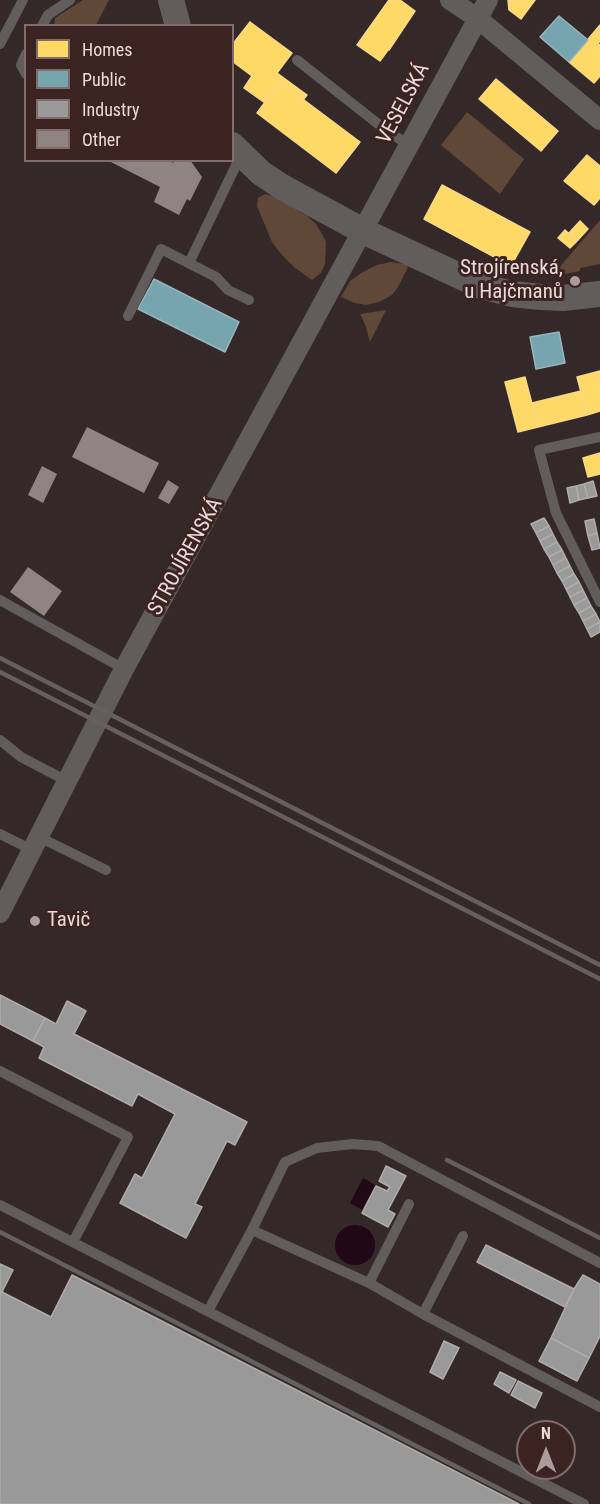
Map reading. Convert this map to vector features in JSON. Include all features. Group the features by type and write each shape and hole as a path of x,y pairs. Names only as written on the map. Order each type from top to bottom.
{"street":[{"path":"171,0 177,24"},
{"path":"450,0 477,18 600,120"},
{"name":"VESELSKÁ","path":"363,231 488,0"},
{"path":"237,150 261,173 282,187 363,231 481,286 512,294 541,297 563,298 600,294"},
{"name":"STROJÍRENSKÁ","path":"0,913 7,882 36,843 124,669 363,231"}],"lane":[{"path":"0,44 23,0"},
{"path":"43,24 48,15 70,0"},
{"path":"297,60 387,131 410,145"},
{"path":"189,263 232,162"},
{"path":"128,316 161,249 216,277 228,290 249,300"},
{"path":"600,437 539,450 555,513 600,602"},
{"path":"0,600 124,669"},
{"path":"0,740 21,757 68,781"},
{"path":"0,834 36,843 106,870"},
{"path":"1,1073 128,1137 73,1242"},
{"path":"208,1311 252,1230 285,1162 317,1148 353,1144 378,1146 600,1263"},
{"path":"369,1283 409,1204"},
{"path":"0,1205 584,1504"},
{"path":"252,1230 369,1283 600,1407"},
{"path":"423,1314 463,1236"}],"shaded area":[{"path":"83,0 109,0 97,24 54,24 55,18"},
{"path":"467,112 524,159 500,194 441,145"},
{"path":"265,194 274,196 307,216 322,234 326,242 325,264 321,273 312,280 295,268 272,242 257,206 258,198"},
{"path":"600,220 600,264 551,277"},
{"path":"391,262 405,264 408,267 392,295 379,302 366,305 341,297 350,281 361,273 377,265"},
{"path":"386,310 370,342 360,314"},
{"path":"363,1178 375,1185 362,1210 350,1203"},
{"path":"355,1225 363,1226 369,1231 374,1237 374,1253 369,1259 363,1264 355,1265 347,1264 341,1259 336,1253 335,1245 336,1237 341,1231 347,1226"}],"building: Homes":[{"path":"389,0 400,0 415,11 380,61 357,45"},
{"path":"508,0 535,0 521,19 509,10"},
{"path":"250,22 292,53 277,73 307,95 303,100 280,82 265,103 244,88 252,76 234,62 234,42"},
{"path":"600,25 598,44 600,45 600,76 594,83 569,62"},
{"path":"496,79 558,131 541,151 479,99"},
{"path":"280,82 360,142 336,173 257,113"},
{"path":"587,155 600,166 600,198 594,205 564,181"},
{"path":"442,185 530,232 511,266 424,219"},
{"path":"580,221 588,229 577,241 569,233"},
{"path":"565,230 577,241 570,248 558,238"},
{"path":"600,371 600,411 587,415 577,377"},
{"path":"525,377 538,427 518,432 505,382"},
{"path":"581,391 587,415 538,427 532,403"},
{"path":"600,453 600,474 588,477 583,458"}],"building: Public":[{"path":"559,16 588,40 569,62 540,37"},
{"path":"154,279 239,322 225,352 138,309"},
{"path":"559,332 565,363 536,369 530,337"}],"building: Industry":[{"path":"593,481 597,496 588,498 584,484"},
{"path":"584,484 588,498 579,500 576,486"},
{"path":"576,486 579,500 570,503 567,488"},
{"path":"544,518 549,526 536,533 531,524"},
{"path":"594,519 597,533 588,536 585,521"},
{"path":"549,526 553,534 540,541 536,533"},
{"path":"597,533 600,548 592,550 588,536"},
{"path":"553,534 557,542 544,549 540,541"},
{"path":"557,542 562,550 549,557 544,549"},
{"path":"562,550 566,558 553,565 549,557"},
{"path":"566,558 570,566 557,573 553,565"},
{"path":"570,566 574,574 562,581 557,573"},
{"path":"574,574 579,582 566,589 562,581"},
{"path":"579,582 583,590 570,597 566,589"},
{"path":"583,590 587,598 574,605 570,597"},
{"path":"587,598 591,606 579,613 574,605"},
{"path":"591,606 596,614 583,621 579,613"},
{"path":"596,614 600,622 587,629 583,621"},
{"path":"600,622 600,632 591,637 587,629"},
{"path":"0,995 45,1018 33,1041 0,1024"},
{"path":"67,1001 86,1011 74,1034 247,1122 235,1145 227,1141 195,1204 202,1207 186,1238 120,1203 135,1174 142,1178 175,1114 138,1094 132,1106 39,1058 44,1047 33,1041 45,1018 56,1024"},
{"path":"386,1166 406,1176 388,1210 395,1214 388,1227 362,1213 376,1186 387,1191 390,1187 379,1181"},
{"path":"486,1245 574,1289 565,1307 477,1262"},
{"path":"0,1264 13,1270 2,1292 51,1317 72,1275 519,1504 0,1504"},
{"path":"583,1275 600,1284 600,1336 589,1358 551,1338"},
{"path":"551,1338 589,1358 577,1381 539,1361"},
{"path":"444,1341 459,1348 443,1379 430,1372"},
{"path":"500,1372 516,1380 509,1393 494,1384"},
{"path":"518,1381 542,1393 535,1408 511,1395"}],"building: Other":[{"path":"111,162 191,162 202,177 190,201 187,199 179,215 154,202 160,187"},
{"path":"87,427 159,463 144,493 72,457"},
{"path":"42,466 57,474 43,503 28,495"},
{"path":"168,480 179,487 169,504 158,498"},
{"path":"28,567 62,591 44,616 10,592"}],"railway":[{"path":"0,658 600,965"},
{"path":"0,672 600,979"},
{"path":"447,1160 600,1238"},
{"path":"0,1232 529,1504"}],"place":[{"name":"Strojírenská, u Hajčmanů","path":"575,281"},
{"name":"Tavič","path":"35,921"}]}
